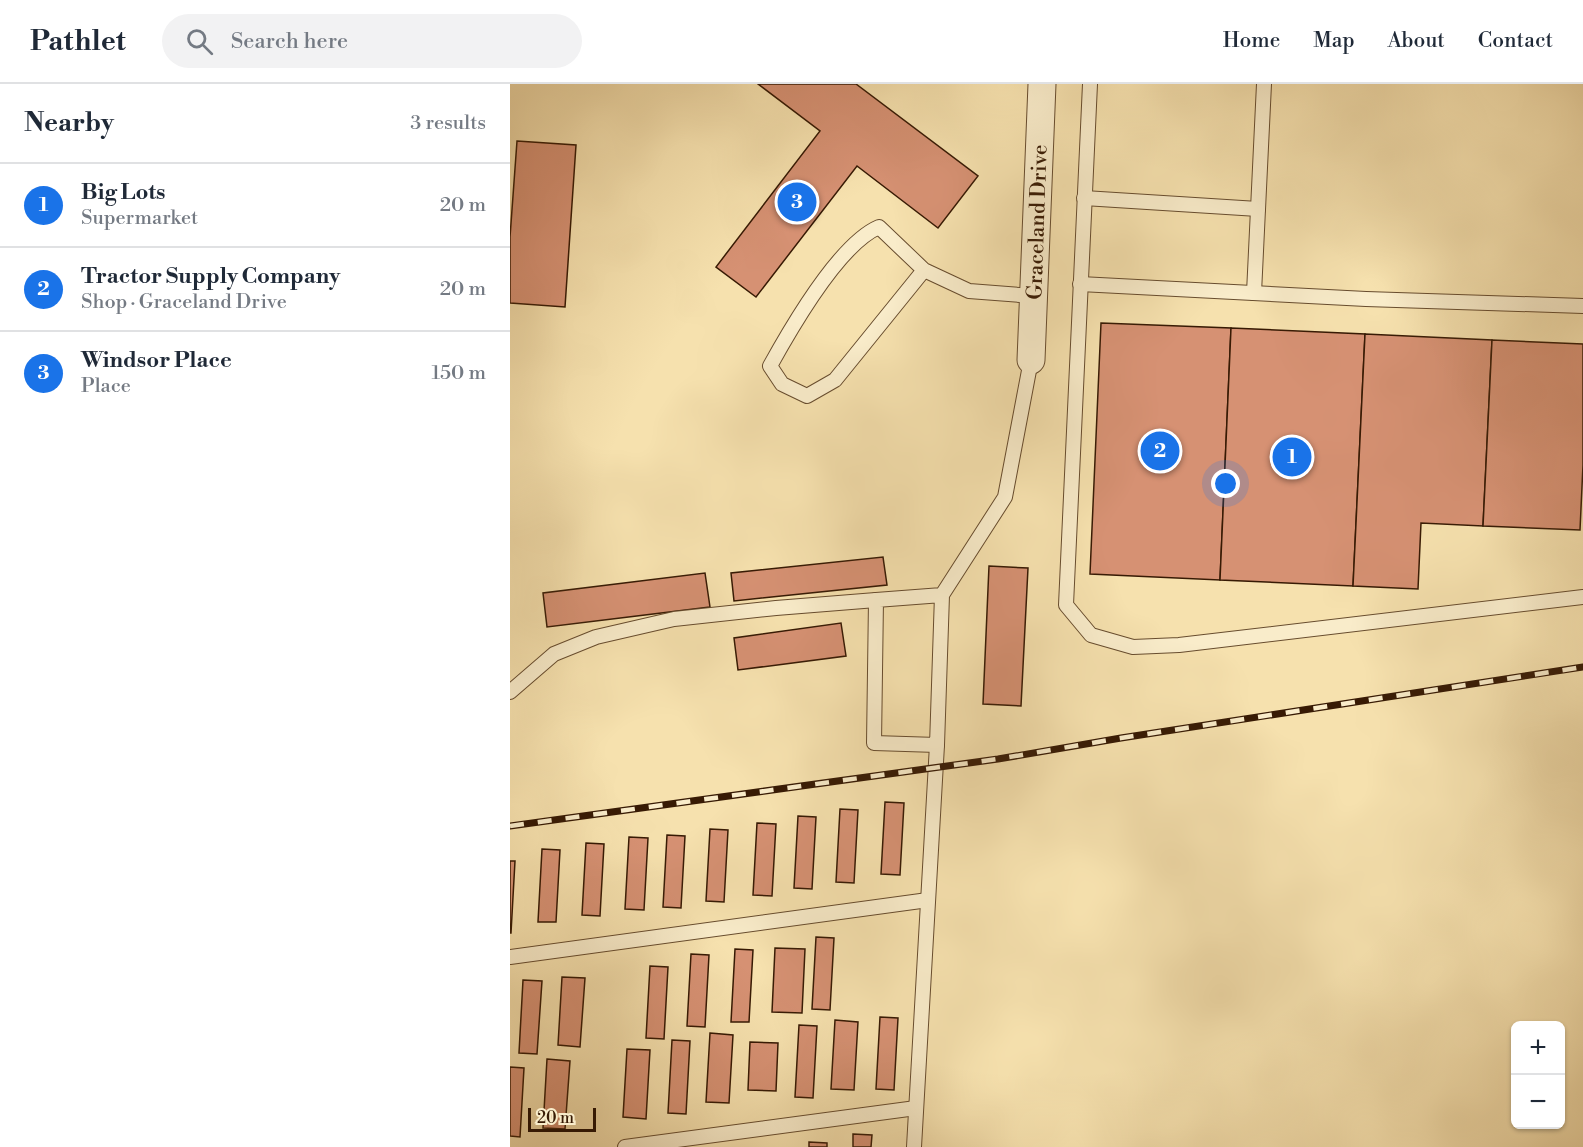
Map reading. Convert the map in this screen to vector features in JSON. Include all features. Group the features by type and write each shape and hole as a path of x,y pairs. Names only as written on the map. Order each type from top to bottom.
{"street":[{"name":"Graceland Drive","path":"1031,360 1042,84"}],"lane":[{"path":"1090,84 1066,605 1091,635 1133,647 1179,645 1583,597"},
{"path":"1254,293 1264,84"},
{"path":"1084,198 1258,209"},
{"path":"924,270 835,380 807,396 782,384 771,366 795,322 841,259 869,232 879,227 924,270 969,291 1034,296"},
{"path":"1080,284 1366,299 1583,306"},
{"path":"914,1147 938,745 942,595 1005,497 1031,360"},
{"path":"510,692 554,654 596,637 674,620 776,608 942,595"},
{"path":"876,600 874,743 938,745"},
{"path":"510,957 928,900"},
{"path":"625,1147 916,1108"}],"building":[{"path":"758,84 856,84 978,176 938,228 857,166 756,297 716,267 820,131"},
{"path":"517,141 576,145 565,307 510,303 510,237"},
{"path":"1101,323 1231,328 1220,580 1090,574"},
{"path":"1231,328 1365,334 1353,586 1220,580"},
{"path":"1365,334 1492,340 1483,526 1421,523 1418,589 1353,586"},
{"path":"1492,340 1583,344 1583,465 1580,530 1483,526"},
{"path":"883,557 887,585 734,601 731,573"},
{"path":"989,566 1028,568 1021,706 983,704"},
{"path":"705,573 710,607 547,627 543,593"},
{"path":"841,623 846,656 738,670 734,638"},
{"path":"885,802 904,803 900,875 881,874"},
{"path":"840,809 858,810 854,883 836,882"},
{"path":"798,816 816,817 812,889 794,888"},
{"path":"757,823 776,824 772,896 753,895"},
{"path":"710,829 728,830 724,902 706,901"},
{"path":"667,835 685,836 681,908 663,907"},
{"path":"629,837 648,838 644,910 625,909"},
{"path":"586,843 604,844 600,916 582,915"},
{"path":"542,849 560,850 556,922 538,922"},
{"path":"510,861 515,861 511,933 510,933"},
{"path":"816,937 834,938 830,1010 812,1009"},
{"path":"775,948 805,949 802,1013 772,1012"},
{"path":"735,949 753,950 749,1022 731,1022"},
{"path":"691,954 709,955 705,1027 687,1026"},
{"path":"650,966 668,967 664,1039 646,1038"},
{"path":"562,977 585,978 580,1047 558,1045"},
{"path":"523,980 542,981 537,1054 519,1053"},
{"path":"880,1017 898,1018 894,1090 876,1089"},
{"path":"835,1020 858,1022 854,1090 831,1089"},
{"path":"799,1025 817,1026 813,1098 795,1097"},
{"path":"710,1033 733,1035 729,1103 706,1102"},
{"path":"672,1040 690,1041 686,1114 668,1113"},
{"path":"750,1042 778,1043 776,1091 748,1090"},
{"path":"627,1049 650,1050 646,1119 623,1117"},
{"path":"547,1059 570,1061 565,1129 543,1128"},
{"path":"510,1067 524,1068 520,1137 510,1136"},
{"path":"853,1134 872,1135 871,1147 853,1147"},
{"path":"809,1142 827,1143 827,1147 809,1147"}],"railway":[{"path":"510,826 998,759 1583,667"}],"place":[{"name":"Windsor Place","path":"797,202"},
{"name":"Tractor Supply Company","path":"1160,451"},
{"name":"Big Lots","path":"1292,457"}]}
